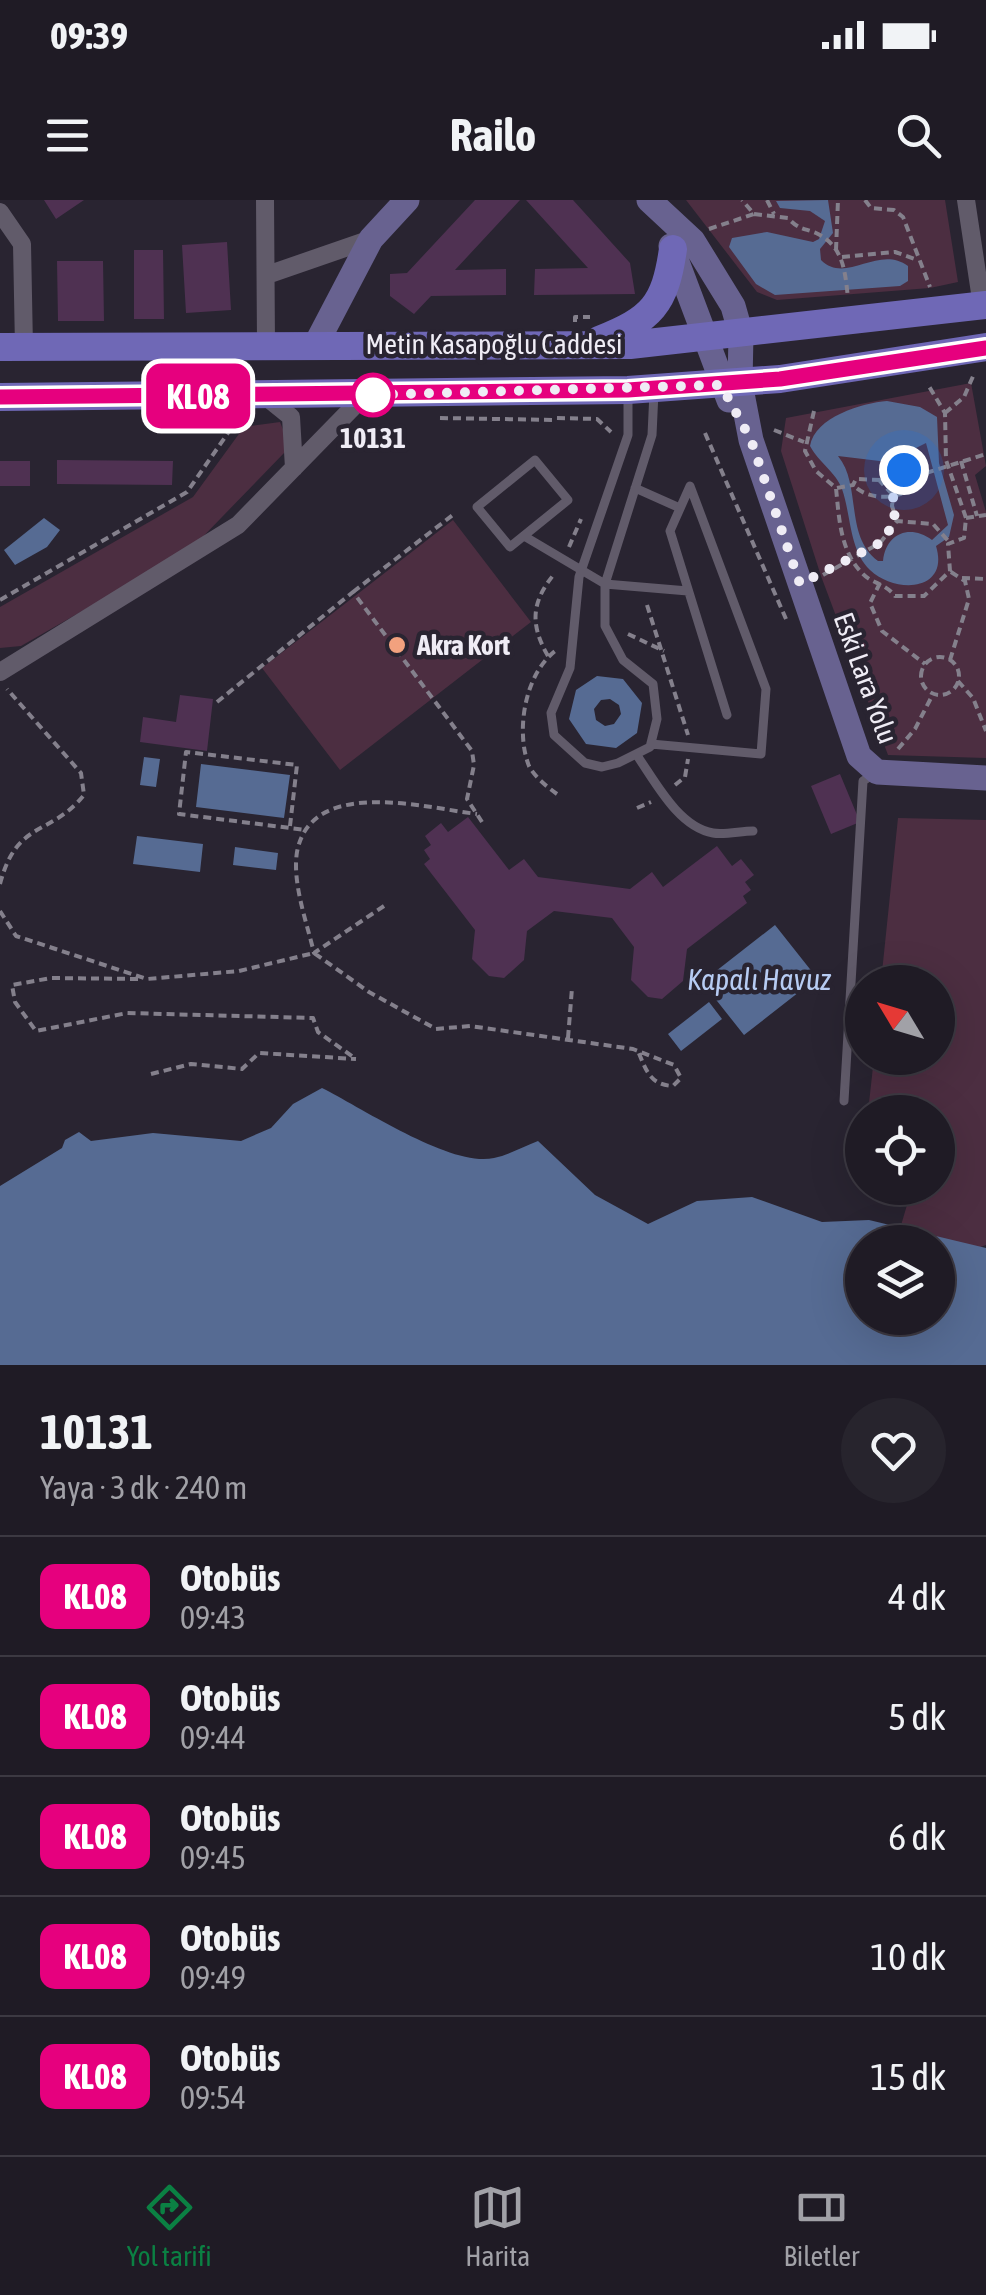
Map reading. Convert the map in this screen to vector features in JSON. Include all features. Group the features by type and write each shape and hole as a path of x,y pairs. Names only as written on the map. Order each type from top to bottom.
{"main road":[{"path":"584,345 624,330 658,307 668,284 672,249"},
{"name":"Metin Kasapoğlu Caddesi","path":"12,347 266,343 584,345 740,334 984,306"},
{"name":"Metin Kasapoğlu Caddesi","path":"0,397 641,390 980,360"}],"street":[{"path":"265,200 266,343"},
{"path":"316,344 372,239 408,200"},
{"path":"647,200 700,250 734,306 740,334 731,384"},
{"name":"Eski Lara Yolu","path":"647,200 672,249 706,337 762,435 800,584 859,756 986,778"},
{"path":"966,200 984,306"},
{"path":"0,212 22,244 12,347"},
{"path":"267,275 372,239"},
{"path":"0,672 238,526 365,395"},
{"path":"264,396 291,417 294,468"}],"lane":[{"path":"641,390 652,435 606,584 604,626 623,660 652,684 657,719 650,744 602,767 585,763 554,735 552,713 570,668 582,569 641,390"},
{"path":"536,460 568,500 524,536 510,547 477,507 536,460"},
{"path":"650,744 762,754 766,689 690,486 670,532 727,715"},
{"path":"634,488 680,508"},
{"path":"524,536 606,584 688,590"},
{"path":"636,754 671,804 690,821 711,833 753,830"},
{"path":"844,1101 863,781 885,763"}],"path":[{"path":"742,200 754,214"},
{"path":"767,200 774,214"},
{"path":"834,248 838,200"},
{"path":"864,200 870,208 894,210 903,218 936,295"},
{"path":"700,231 754,214 774,214 818,235 834,248 842,257 847,292"},
{"path":"842,257 895,252 918,260"},
{"path":"575,317 591,316"},
{"path":"944,413 964,397 980,360"},
{"path":"926,383 944,413 948,464 966,518 964,538 951,544 946,554 950,571 962,578 986,579"},
{"path":"804,442 814,425 814,411"},
{"path":"558,413 557,420 597,420 611,430 613,447"},
{"path":"0,600 187,492 240,416"},
{"path":"762,435 804,442"},
{"path":"804,442 816,471 836,488 840,524 859,571 894,596 924,596 950,571"},
{"path":"853,485 856,479 896,476 912,468 926,472 986,454"},
{"path":"961,461 978,516"},
{"path":"836,488 853,485 872,497 892,494 916,489 926,472"},
{"path":"800,584 880,543 896,521 892,494 896,476"},
{"path":"878,479 892,494"},
{"path":"548,656 538,639 534,604 564,559 585,511"},
{"path":"217,702 454,514"},
{"path":"966,518 986,515"},
{"path":"896,521 933,524 951,544"},
{"path":"950,660 969,598 962,578"},
{"path":"880,583 870,604 875,623 925,664"},
{"path":"353,592 472,751 467,799 482,822"},
{"path":"925,664 936,658 950,660 958,670 958,680 948,693 933,694"},
{"path":"925,664 922,682 933,694"},
{"path":"958,680 974,698 986,731"},
{"path":"0,683 82,773 84,796 69,814 27,832 14,847 0,884"},
{"path":"885,763 915,729 933,694"},
{"path":"290,826 297,764 186,752 179,814 306,830"},
{"path":"477,814 359,799 330,811 306,830 297,852 298,869 314,953 368,992 436,1029 470,1026 638,1051 674,1065 681,1078 673,1086 660,1086 650,1078 638,1051"},
{"path":"151,1074 191,1064 242,1069 259,1053 356,1060 318,1032 313,1018 128,1013 36,1031 14,1002 12,985 51,978 146,979 239,971 314,953 384,906"},
{"path":"0,910 16,936 146,979"},
{"path":"568,1039 572,988"}],"shaded area":[{"path":"686,200 945,200 958,282 930,288 777,300 757,292"},
{"path":"971,383 986,466 975,475 986,512 986,758 888,755 821,576 781,451 786,418"},
{"path":"280,422 286,437 285,452 191,549 21,646 0,648 0,607 193,497 244,427"},
{"name":"Akra Kort","path":"453,520 531,622 340,770 262,668"},
{"path":"898,818 986,820 986,1245 955,1256 955,1225 901,1225 907,1205 955,1205 955,1095 870,1095 872,1075 955,1075 955,965 883,965"}],"water":[{"path":"828,200 833,233 820,249 821,260 841,268 897,260 908,266 908,281 900,286 775,295 756,284 729,247 732,238 767,232 813,242 819,239 825,221 810,211 780,208 776,201"},
{"path":"877,402 920,407 937,417 939,463 954,515 949,537 936,546 935,573 918,584 893,583 863,562 839,483 810,446 830,420","holes":["926,443 948,525 932,540 915,533 900,534 889,544 883,561 878,561 861,538 850,481 838,456 888,462"]},
{"path":"44,518 60,530 47,547 15,565 4,550"},
{"path":"597,676 623,679 642,703 637,733 616,748 586,744 569,719 576,690","holes":["610,699 619,705 621,714 614,724 605,726 596,720 594,709 601,700"]},
{"path":"144,757 160,759 156,787 140,785"},
{"path":"201,764 290,775 284,818 196,807"},
{"path":"137,836 203,844 200,872 133,864"},
{"path":"235,847 278,853 276,870 233,865"},
{"name":"Kapalı Havuz","path":"775,925 817,978 744,1035 702,982"},
{"path":"709,1002 722,1019 681,1051 668,1034"},
{"path":"322,1088 383,1122 455,1154 494,1158 538,1141 595,1195 648,1224 697,1201 752,1197 822,1222 869,1220 890,1225 845,1225 845,1335 955,1335 955,1241 986,1248 986,1365 0,1365 0,1186 62,1148 65,1140 79,1132 91,1141 153,1133 241,1141 271,1128 293,1104"}],"building":[{"path":"44,200 84,200 56,219"},
{"path":"475,200 520,200 455,270 506,269 506,295 431,296 414,314 390,296 390,274 407,273"},
{"path":"526,200 573,200 630,263 635,294 534,295 535,269 588,268"},
{"path":"227,242 231,310 186,313 182,245"},
{"path":"134,250 163,250 164,319 134,319"},
{"path":"57,261 103,261 104,321 58,321"},
{"path":"57,460 173,461 172,485 57,484"},
{"path":"0,461 30,461 30,486 0,486"},
{"path":"180,695 213,699 207,751 140,742 143,717 176,722"},
{"path":"840,774 860,822 831,834 811,786"},
{"path":"468,817 509,870 524,859 538,877 630,889 652,872 663,887 717,846 732,866 741,859 754,875 745,882 751,890 743,896 747,903 687,949 683,981 662,999 648,997 631,980 634,947 612,918 554,911 527,931 524,960 504,978 489,976 472,959 475,930 424,864 430,859 424,850 431,845 425,836 441,823 448,832"}],"bus line":[{"name":"KL08","path":"0,397 628,390 780,379 986,348"}],"place":[{"name":"10131","path":"373,395"},
{"name":"Akra Kort","path":"397,645"}],"route":[{"path":"373,395 365,395 721,385 751,440 800,584 880,543 896,521 892,494 896,476 904,470"}]}
